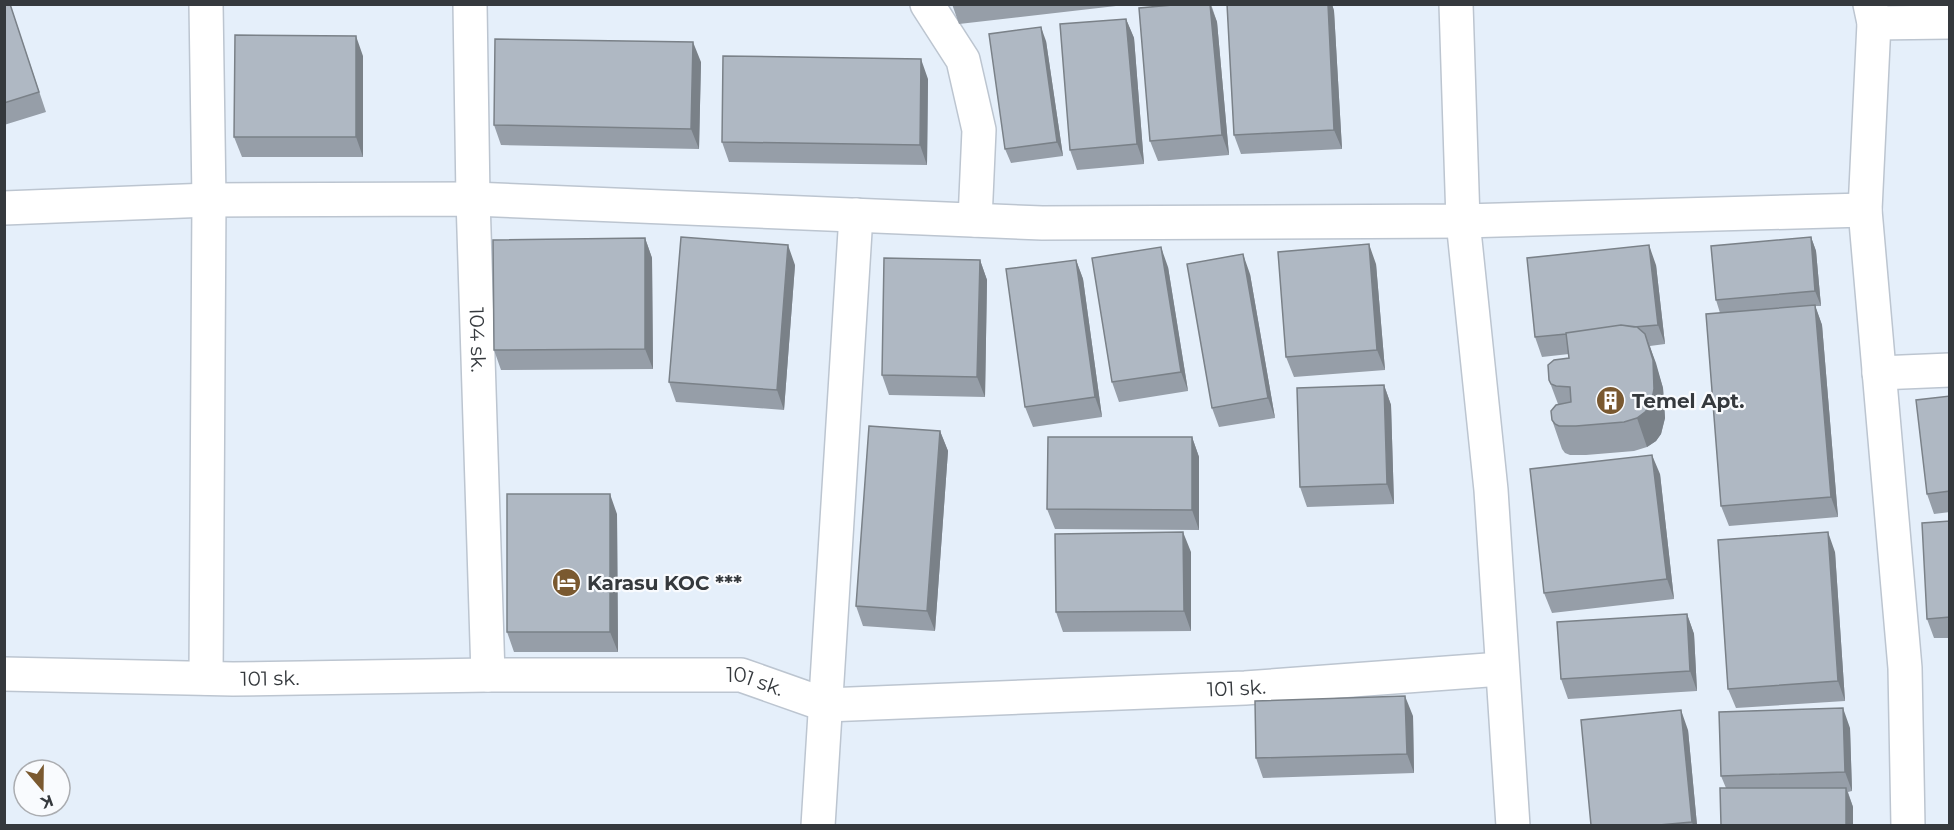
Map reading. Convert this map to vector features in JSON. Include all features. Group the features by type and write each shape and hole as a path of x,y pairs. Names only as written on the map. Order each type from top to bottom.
{"street":[{"path":"206,4 209,200 206,678"},
{"name":"104 sk.","path":"470,4 473,199 489,675"},
{"path":"927,4 963,60 979,130 975,220"},
{"path":"1456,4 1463,221 1491,490 1513,825"},
{"path":"1908,825 1905,668 1865,210 1872,14 1950,22"},
{"path":"4,208 209,200 473,199 1042,223 1463,221 1865,210"},
{"path":"818,825 856,215"},
{"path":"1879,373 1950,370"},
{"name":"101 sk.","path":"4,674 206,678 741,675 826,705 1245,688 1501,669"}],"building":[{"path":"4,4 10,4 39,92 4,103"},
{"path":"1210,4 1222,135 1150,141 1139,8"},
{"path":"1227,4 1328,4 1334,130 1234,135"},
{"path":"1126,19 1137,144 1070,150 1060,24"},
{"path":"1041,27 1057,142 1005,149 989,34"},
{"path":"235,35 356,36 356,137 234,137"},
{"path":"495,39 693,42 691,129 494,125"},
{"path":"723,56 921,59 920,145 722,142"},
{"path":"681,237 788,245 777,390 669,382"},
{"path":"1811,237 1815,291 1716,300 1711,246"},
{"path":"645,238 645,349 494,350 493,240"},
{"path":"1369,244 1377,350 1286,357 1278,252"},
{"path":"1649,245 1658,325 1634,327 1621,325 1535,337 1527,258"},
{"path":"1161,247 1181,372 1112,382 1092,258"},
{"path":"1243,254 1268,398 1212,408 1187,264"},
{"path":"884,258 980,260 977,377 882,375"},
{"path":"1076,260 1095,397 1025,407 1006,269"},
{"path":"1815,305 1831,497 1721,506 1706,314"},
{"path":"1621,325 1637,327 1645,334 1653,360 1654,389 1651,405 1637,418 1624,422 1576,426 1555,424 1551,411 1556,405 1571,402 1570,387 1551,384 1548,365 1554,360 1569,358 1566,333"},
{"path":"1384,385 1387,484 1300,487 1297,388"},
{"path":"1950,396 1950,491 1927,494 1916,400"},
{"path":"869,426 940,431 927,611 856,606"},
{"path":"1048,437 1192,437 1192,510 1047,509"},
{"path":"1652,455 1667,579 1544,593 1530,469"},
{"name":"Karasu KOC ***","path":"507,494 610,494 610,632 507,632"},
{"path":"1950,521 1950,617 1927,619 1922,523"},
{"path":"1183,532 1184,611 1056,612 1055,534"},
{"path":"1828,532 1838,681 1728,689 1718,540"},
{"path":"1687,614 1690,671 1561,679 1557,622"},
{"path":"1405,696 1407,754 1256,758 1255,701"},
{"path":"1843,708 1845,772 1721,776 1719,712"},
{"path":"1681,710 1692,822 1659,825 1591,825 1581,720"},
{"path":"1720,788 1846,788 1846,825 1721,825"}],"place":[{"name":"Temel Apt.","path":"1611,401"},
{"name":"Karasu KOC ***","path":"566,583"}]}
